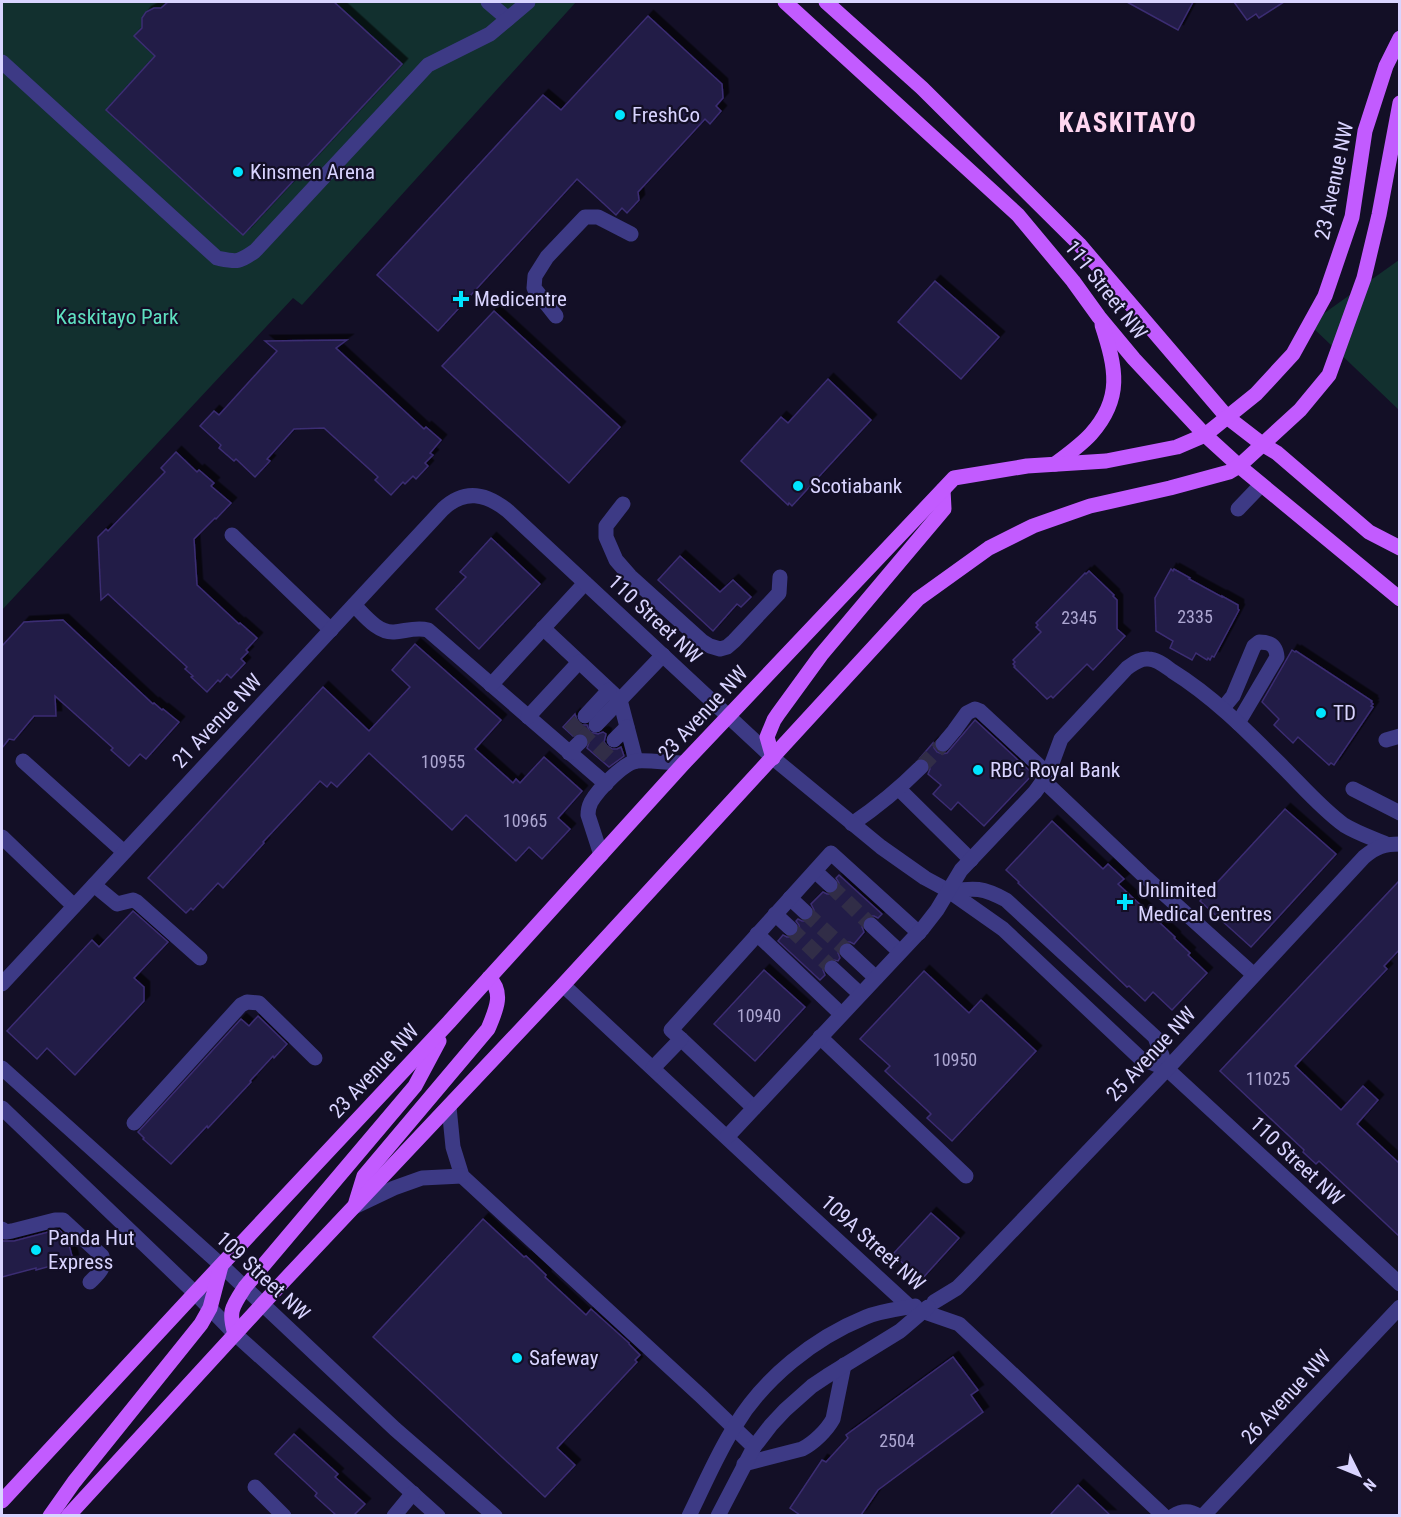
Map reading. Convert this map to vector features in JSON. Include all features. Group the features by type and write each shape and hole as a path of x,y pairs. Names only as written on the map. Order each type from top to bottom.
{"main road":[{"name":"111 Street NW","path":"785,2 1018,215 1134,359 1205,435 1261,485 1400,599"},
{"name":"111 Street NW","path":"826,2 922,88 1079,244 1227,417 1277,453 1369,532 1400,548"},
{"name":"23 Avenue NW","path":"2,1501 450,1021 684,763 954,478 1027,466 1106,461 1177,447 1205,435 1256,394 1293,354 1325,296 1352,217 1365,131 1386,66 1400,38"},
{"path":"68,1515 563,985 918,599 989,548 1033,526 1090,506 1229,472 1239,466 1300,410 1329,375 1364,278 1400,103"},
{"path":"1055,464 1090,435 1108,410 1115,376 1112,355 1099,317"},
{"path":"773,758 767,737 774,720 821,656 945,509 943,490"},
{"path":"354,1208 364,1176 488,1029 499,1003 495,984 489,978"},
{"path":"235,1334 231,1313 244,1287 415,1086 450,1021"},
{"path":"50,1515 201,1324 210,1308 221,1265"}],"street":[{"path":"488,2 508,19"},
{"path":"2,62 217,258 243,260 255,251 428,65 490,34 528,2"},
{"path":"556,316 534,288 535,276 547,257 585,217 598,217 631,234"},
{"path":"1238,509 1261,485"},
{"name":"110 Street NW","path":"470,496 482,497 500,504 773,758 852,824 925,878 949,891 1002,929 1140,1058 1167,1069 1400,1284"},
{"name":"21 Avenue NW","path":"2,984 443,509 451,501 470,496"},
{"path":"623,504 606,526 606,537 616,560 681,623 710,646 720,649 734,641 778,593 780,577"},
{"path":"232,535 331,630"},
{"path":"491,684 585,583"},
{"path":"354,605 385,631 420,628 428,630 528,717 569,743 592,763 606,784"},
{"path":"543,628 615,695 636,761"},
{"path":"1223,708 1233,696 1254,646 1259,642 1273,645 1277,657 1238,723"},
{"path":"590,720 615,695 663,655"},
{"path":"727,1137 930,921 961,870 1035,792 1046,777 1061,739 1127,668 1144,658 1157,662 1186,679 1223,708 1313,798 1343,824 1355,831 1393,844"},
{"path":"528,717 579,662"},
{"path":"943,744 967,713 975,709 980,711 1142,874 1254,975"},
{"path":"614,741 627,727"},
{"path":"23,761 124,852"},
{"path":"601,855 588,809 592,800 606,784 627,765 636,761 684,763"},
{"path":"852,824 899,789 921,767"},
{"path":"899,789 971,860"},
{"path":"1353,789 1400,813"},
{"path":"2,837 74,906"},
{"name":"25 Avenue NW","path":"689,1515 734,1428 750,1403 782,1369 827,1337 868,1316 922,1306 957,1288 1167,1069 1364,857 1374,848 1393,844"},
{"path":"754,1108 671,1030 831,853 919,933"},
{"path":"815,871 830,885"},
{"path":"94,885 117,904 134,900 137,902 200,958"},
{"name":"110 Street NW","path":"949,891 974,888 1006,900 1155,1037 1167,1069"},
{"path":"790,898 805,912"},
{"path":"776,914 790,928"},
{"path":"871,925 900,952"},
{"path":"757,934 841,1014"},
{"path":"847,951 876,978"},
{"path":"832,968 860,994"},
{"name":"109A Street NW","path":"563,985 727,1137 922,1306 959,1324 1164,1515"},
{"path":"134,1123 241,1005 248,1002 259,1003 315,1058"},
{"path":"820,1037 966,1176"},
{"path":"653,1068 681,1039"},
{"name":"109 Street NW","path":"2,1068 221,1265 395,1430 495,1515"},
{"path":"449,1107 453,1147 462,1176 754,1447"},
{"path":"2,1108 235,1334 438,1515"},
{"path":"354,1208 394,1188 422,1178 462,1176"},
{"path":"2,1228 6,1232 63,1220 102,1256 103,1266 90,1282"},
{"name":"25 Avenue NW","path":"718,1515 754,1447 785,1410 813,1386 900,1331 922,1306"},
{"name":"26 Avenue NW","path":"1201,1515 1400,1307"},
{"path":"744,1464 809,1446 833,1419 844,1365"},
{"path":"255,1487 284,1515"},
{"path":"394,1515 413,1493"},
{"path":"1173,1515 1188,1511 1201,1515"}],"green space":[{"name":"Kaskitayo Park","path":"2,2 576,2 302,305 293,298 2,610"},
{"path":"1399,260 1399,410 1309,324"}],"building":[{"name":"Kinsmen Arena","path":"168,2 334,2 402,64 243,235 106,110 155,56 134,36 142,28 142,18 146,12 154,8 161,8"},
{"path":"1127,2 1193,2 1178,30"},
{"path":"1234,2 1284,2 1259,18 1256,14 1247,20"},
{"path":"648,16 722,84 723,98 716,106 721,111 710,124 705,119 638,192 639,200 627,213 622,208 616,215 577,179 438,331 377,275 543,95 561,110"},
{"path":"935,281 999,337 961,379 898,322"},
{"path":"494,311 620,427 569,483 442,366"},
{"path":"347,340 336,348 424,429 426,427 441,440 430,453 433,455 425,463 428,466 416,479 413,476 405,484 403,482 391,495 375,480 378,477 324,428 294,429 267,459 270,461 255,477 236,459 234,461 219,448 221,445 200,426 214,411 219,415 277,351 265,341"},
{"path":"828,379 871,420 792,506 789,503 788,505 741,461 781,417 788,423"},
{"path":"176,452 197,472 199,470 214,483 211,486 231,503 194,539 197,585 257,638 241,659 245,663 231,678 227,674 207,692 191,677 193,676 185,669 187,667 108,594 101,600 98,537 106,529 108,531 165,472 161,468"},
{"path":"491,538 540,584 479,649 436,609 466,577 460,572"},
{"path":"680,556 720,592 733,580 751,597 741,607 737,604 713,631 658,580"},
{"path":"1171,569 1238,605 1239,610 1214,657 1212,656 1210,660 1196,653 1192,660 1170,648 1173,641 1156,631 1155,598"},
{"path":"1089,571 1117,600 1117,629 1125,636 1093,670 1087,664 1053,698 1051,696 1047,699 1014,667 1013,660 1041,632 1036,627 1038,625 1036,623"},
{"path":"63,620 153,704 179,722 146,759 140,754 129,766 111,750 113,748 55,696 56,716 34,716 14,740 9,739 2,748 2,646 24,622"},
{"path":"415,644 501,720 475,749 513,783 516,779 520,783 544,757 582,791 558,818 570,829 542,859 529,847 516,861 466,815 452,830 369,753 337,787 331,782 327,787 320,781 223,888 218,883 193,910 191,908 186,913 148,878 323,687 369,731 410,687 392,670"},
{"name":"TD","path":"1292,650 1372,701 1371,706 1373,707 1334,765 1331,763 1329,765 1298,737 1293,743 1274,725 1279,719 1262,702"},
{"path":"575,714 578,723 587,725 590,732 606,734 604,742 607,746 612,749 621,747 624,756 609,767 587,748 590,740 586,735 578,733 573,736 563,727"},
{"name":"RBC Royal Bank","path":"975,720 1033,774 984,826 958,802 951,810 933,794 941,785 928,774 930,769 928,761 920,758 933,743 937,752 947,753"},
{"path":"1285,809 1336,854 1251,947 1200,901"},
{"path":"1052,821 1103,869 1108,864 1124,879 1118,884 1175,937 1190,953 1188,955 1207,973 1172,1010 1153,992 1145,1001 1129,986 1127,987 1006,870"},
{"path":"839,875 882,914 878,918 869,916 864,919 862,927 864,932 854,944 845,942 840,945 838,953 840,958 838,961 830,959 825,962 823,970 825,975 820,980 778,941 783,935 792,937 797,934 800,930 796,921 798,919 807,921 812,918 814,910 811,904 823,892 832,894 837,891 839,883 836,878"},
{"path":"1400,880 1400,949 1384,966 1387,969 1295,1066 1341,1110 1363,1086 1378,1100 1357,1124 1400,1164 1400,1237 1319,1161 1316,1164 1220,1071"},
{"path":"133,911 168,942 134,978 144,987 144,1001 75,1075 47,1048 37,1059 7,1031 92,940 99,947"},
{"path":"764,970 805,1007 755,1061 714,1024"},
{"path":"924,971 969,1013 981,1000 1036,1051 952,1141 927,1118 931,1114 885,1071 890,1066 860,1039"},
{"path":"258,1016 287,1044 171,1164 138,1132 241,1019 249,1026"},
{"path":"931,1213 959,1238 921,1280 893,1254"},
{"name":"Safeway","path":"483,1219 524,1257 526,1256 586,1315 591,1309 640,1355 635,1360 637,1362 557,1448 575,1465 545,1497 373,1337"},
{"name":"Panda Hut Express","path":"56,1230 67,1237 73,1260 2,1277 2,1241 14,1241"},
{"path":"953,1357 978,1390 971,1395 983,1412 878,1490 861,1515 800,1515 790,1508 822,1460 826,1462 848,1438 846,1435"},
{"path":"294,1434 338,1474 335,1477 365,1504 354,1515 336,1515 315,1496 317,1493 275,1454"},
{"path":"1078,1485 1110,1515 1050,1515"}],"tunnel":[{"path":"569,732 585,716"},
{"path":"580,742 596,725"},
{"path":"598,757 614,740"},
{"path":"921,767 943,744"},
{"path":"830,885 871,925"},
{"path":"805,912 847,951"},
{"path":"790,928 832,968"}],"place":[{"name":"FreshCo","path":"620,115"},
{"name":"Kinsmen Arena","path":"238,172"},
{"name":"Medicentre","path":"461,299"},
{"name":"Scotiabank","path":"798,486"},
{"name":"TD","path":"1321,713"},
{"name":"RBC Royal Bank","path":"978,770"},
{"name":"Unlimited Medical Centres","path":"1125,902"},
{"name":"Panda Hut Express","path":"36,1250"},
{"name":"Safeway","path":"517,1358"}],"district":[{"name":"KASKITAYO","path":"1128,123"}]}
